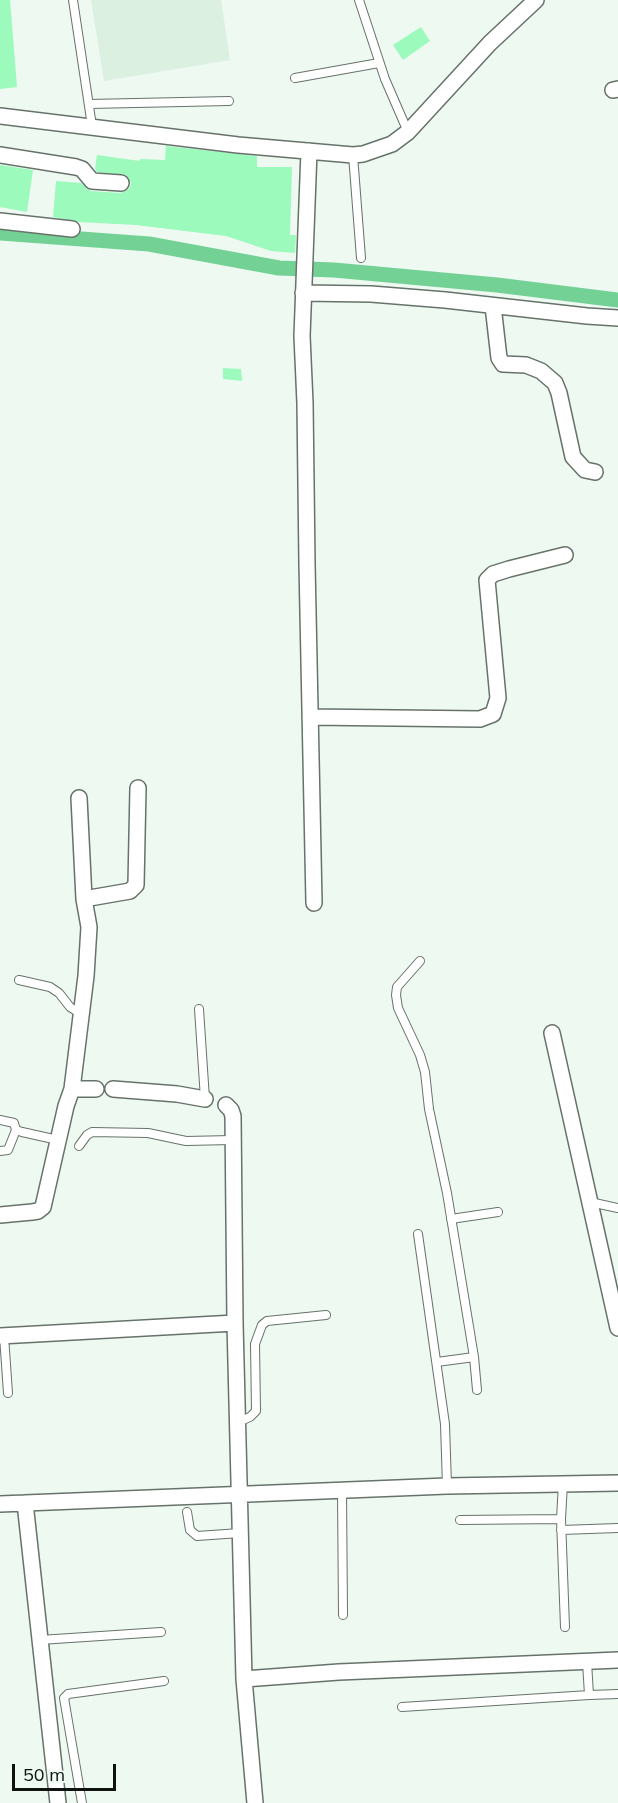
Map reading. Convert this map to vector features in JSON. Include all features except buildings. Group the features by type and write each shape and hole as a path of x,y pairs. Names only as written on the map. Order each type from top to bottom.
{"street":[{"path":"0,116 238,145 353,155 377,151 392,144 408,132 490,43 536,0"},
{"path":"309,151 302,336 314,903"},
{"path":"0,155 76,167 82,169 92,181 121,183"},
{"path":"0,221 72,229"},
{"path":"304,289 618,318"},
{"path":"493,306 499,358 503,364 526,365 541,370 555,383 573,457 585,470 595,472"},
{"path":"310,717 480,719 494,714 498,698 487,580 492,574 501,571 566,555"},
{"path":"84,899 130,891 136,885 138,788"},
{"path":"0,1215 38,1211 43,1207 72,1089 82,1014 89,927 84,899 79,798"},
{"path":"552,1033 618,1328"},
{"path":"72,1089 96,1089"},
{"path":"113,1089 177,1094 205,1099"},
{"path":"226,1105 233,1116 243,1679 255,1803"},
{"path":"2,1336 235,1323"},
{"path":"0,1504 447,1486 618,1483"},
{"path":"25,1503 58,1803"},
{"path":"243,1679 339,1672 618,1660"}],"lane":[{"path":"74,0 92,126"},
{"path":"359,0 379,63 408,132"},
{"path":"295,78 379,63"},
{"path":"89,104 230,101"},
{"path":"353,155 361,258"},
{"path":"420,961 397,987 396,995 398,1008 420,1055 425,1072 429,1109 451,1219 474,1357 477,1390"},
{"path":"19,980 50,987 59,993 70,1007 82,1014"},
{"path":"199,1009 205,1099"},
{"path":"0,1120 14,1123 16,1130 8,1150 0,1151"},
{"path":"16,1130 58,1140"},
{"path":"79,1146 92,1132 148,1133 186,1141 232,1140"},
{"path":"590,1202 618,1208"},
{"path":"451,1219 498,1212"},
{"path":"418,1234 445,1424 447,1486"},
{"path":"238,1422 250,1417 256,1411 255,1344 262,1325 267,1321 326,1315"},
{"path":"2,1336 8,1393"},
{"path":"437,1362 474,1357"},
{"path":"563,1483 561,1530 566,1627"},
{"path":"342,1491 343,1615"},
{"path":"187,1512 190,1530 197,1536 240,1533"},
{"path":"460,1521 561,1519"},
{"path":"561,1530 618,1528"},
{"path":"40,1640 161,1632"},
{"path":"587,1662 589,1695"},
{"path":"82,1803 64,1698 68,1694 164,1681"},
{"path":"402,1707 618,1694"}],"shaded area":[{"path":"91,0 221,0 230,60 104,81"}],"waterway":[{"path":"0,233 149,244 279,268 334,270 497,285 618,300"}]}
